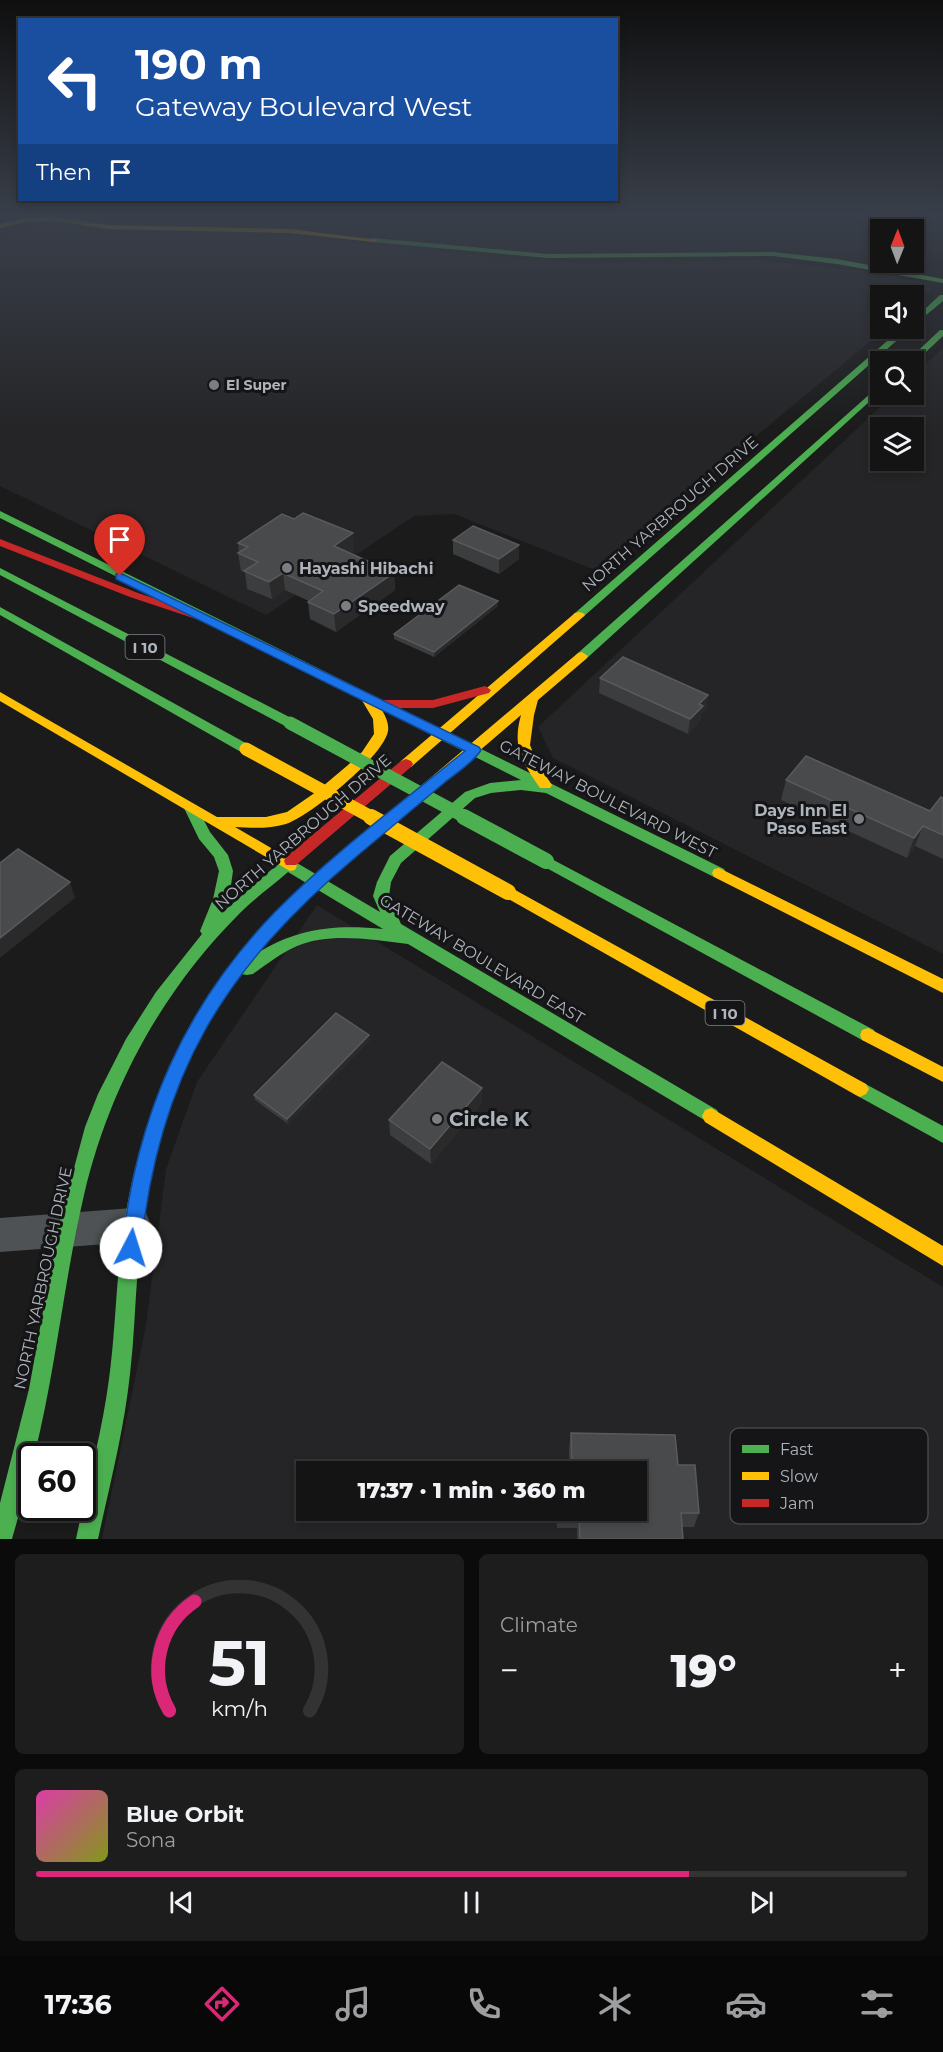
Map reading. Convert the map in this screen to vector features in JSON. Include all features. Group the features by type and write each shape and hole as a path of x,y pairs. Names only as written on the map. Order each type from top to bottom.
{"main road":[{"path":"924,314 943,297"},
{"path":"922,351 943,332"},
{"name":"NORTH YARBROUGH DRIVE","path":"87,1539 117,1397 127,1316 133,1225 151,1138 173,1075 202,1018 225,982 279,918 316,882 532,701 897,339"},
{"name":"NORTH YARBROUGH DRIVE","path":"1,1539 19,1474 47,1346 54,1293 67,1230 84,1162 112,1084 151,1011 204,942 234,910 287,864 500,684 762,475 870,395"},
{"name":"GATEWAY BOULEVARD WEST","path":"0,514 200,617 443,734 943,986"},
{"path":"0,542 134,595 200,617"},
{"name":"I 10","path":"0,571 290,723 943,1075"},
{"name":"I 10","path":"0,610 943,1135"},
{"path":"381,704 436,705 500,684"},
{"name":"GATEWAY BOULEVARD EAST","path":"0,696 589,1042 943,1257"},
{"path":"217,822 281,820 302,811 375,748 382,736 382,722 366,697"},
{"path":"532,701 520,732 521,744 526,760 552,789"},
{"path":"394,927 381,896 384,882 395,860 470,795 490,788 521,785 552,789"},
{"path":"191,808 204,835 221,855 226,871 221,899 204,942"},
{"path":"225,982 291,942 319,934 346,932 411,938"}],"street":[{"path":"0,1235 133,1225"}],"shaded area":[{"path":"0,289 870,289 870,339 873,339 595,570 454,514 414,516 266,615 0,486"},
{"path":"924,289 932,290 924,297"},
{"path":"943,348 943,954 553,758 538,727 882,405 924,405 924,366"},
{"path":"317,905 943,1287 943,1539 102,1539 146,1325 166,1169 197,1082"}],"building":[{"path":"303,513 353,533 334,546 394,573 334,614 308,602 323,591 283,573 269,582 244,571 258,562 238,553 248,547 238,543 282,514 294,519"},
{"path":"473,526 519,545 499,559 453,540"},
{"name":"Speedway","path":"459,585 498,601 434,652 394,634"},
{"path":"623,657 708,695 699,704 703,706 690,719 600,678"},
{"path":"806,756 930,811 941,797 943,798 943,835 923,826 914,838 786,780"},
{"path":"18,849 70,882 0,938 0,863"},
{"path":"336,1013 369,1035 287,1119 254,1095"},
{"name":"Circle K","path":"442,1062 482,1088 430,1149 389,1120"},
{"path":"571,1433 675,1435 678,1465 695,1465 699,1513 681,1513 683,1539 580,1539 579,1521 647,1521 647,1461 572,1461"}],"traffic: fast":[{"path":"924,314 943,297"},
{"path":"922,351 943,332"},
{"path":"579,615 894,339"},
{"path":"582,656 870,397"},
{"path":"0,514 719,873"},
{"path":"0,571 290,723"},
{"path":"0,610 246,749"},
{"path":"290,723 546,861"},
{"path":"394,926 381,896 384,882 395,860 470,795 490,788 521,785 542,789"},
{"path":"191,808 204,835 221,855 226,871 221,899 208,931"},
{"path":"1,1539 34,1410 75,1194 94,1127 107,1094 146,1020 178,974 233,911 291,861"},
{"path":"546,861 868,1035"},
{"path":"290,866 711,1116"},
{"path":"87,1539 117,1397 133,1225 152,1137 166,1095 205,1014 230,977 289,909"},
{"path":"247,969 291,942 320,934 351,932 411,938"},
{"path":"860,1089 943,1135"}],"traffic: slow":[{"path":"406,764 579,615"},
{"path":"289,909 317,882 582,656"},
{"path":"0,696 290,866"},
{"path":"217,822 258,823 282,820 292,816 321,796 367,755 381,734 380,719 366,697"},
{"path":"532,701 524,726 524,745 526,754 545,785"},
{"path":"246,749 508,892"},
{"path":"719,873 943,986"},
{"path":"508,892 860,1089"},
{"path":"868,1035 943,1075"},
{"path":"711,1116 943,1257"}],"traffic: jam":[{"path":"0,542 134,595 200,617"},
{"path":"381,704 433,704 485,690"},
{"path":"291,861 406,764"}],"place":[{"name":"El Super","path":"214,385"},
{"name":"Hayashi Hibachi","path":"287,568"},
{"name":"Speedway","path":"346,606"},
{"name":"Days Inn El Paso East","path":"859,819"},
{"name":"Circle K","path":"437,1119"}],"route":[{"path":"120,576 475,750 316,882 279,918 225,982 202,1018 173,1075 151,1138 137,1197 131,1248"}]}
